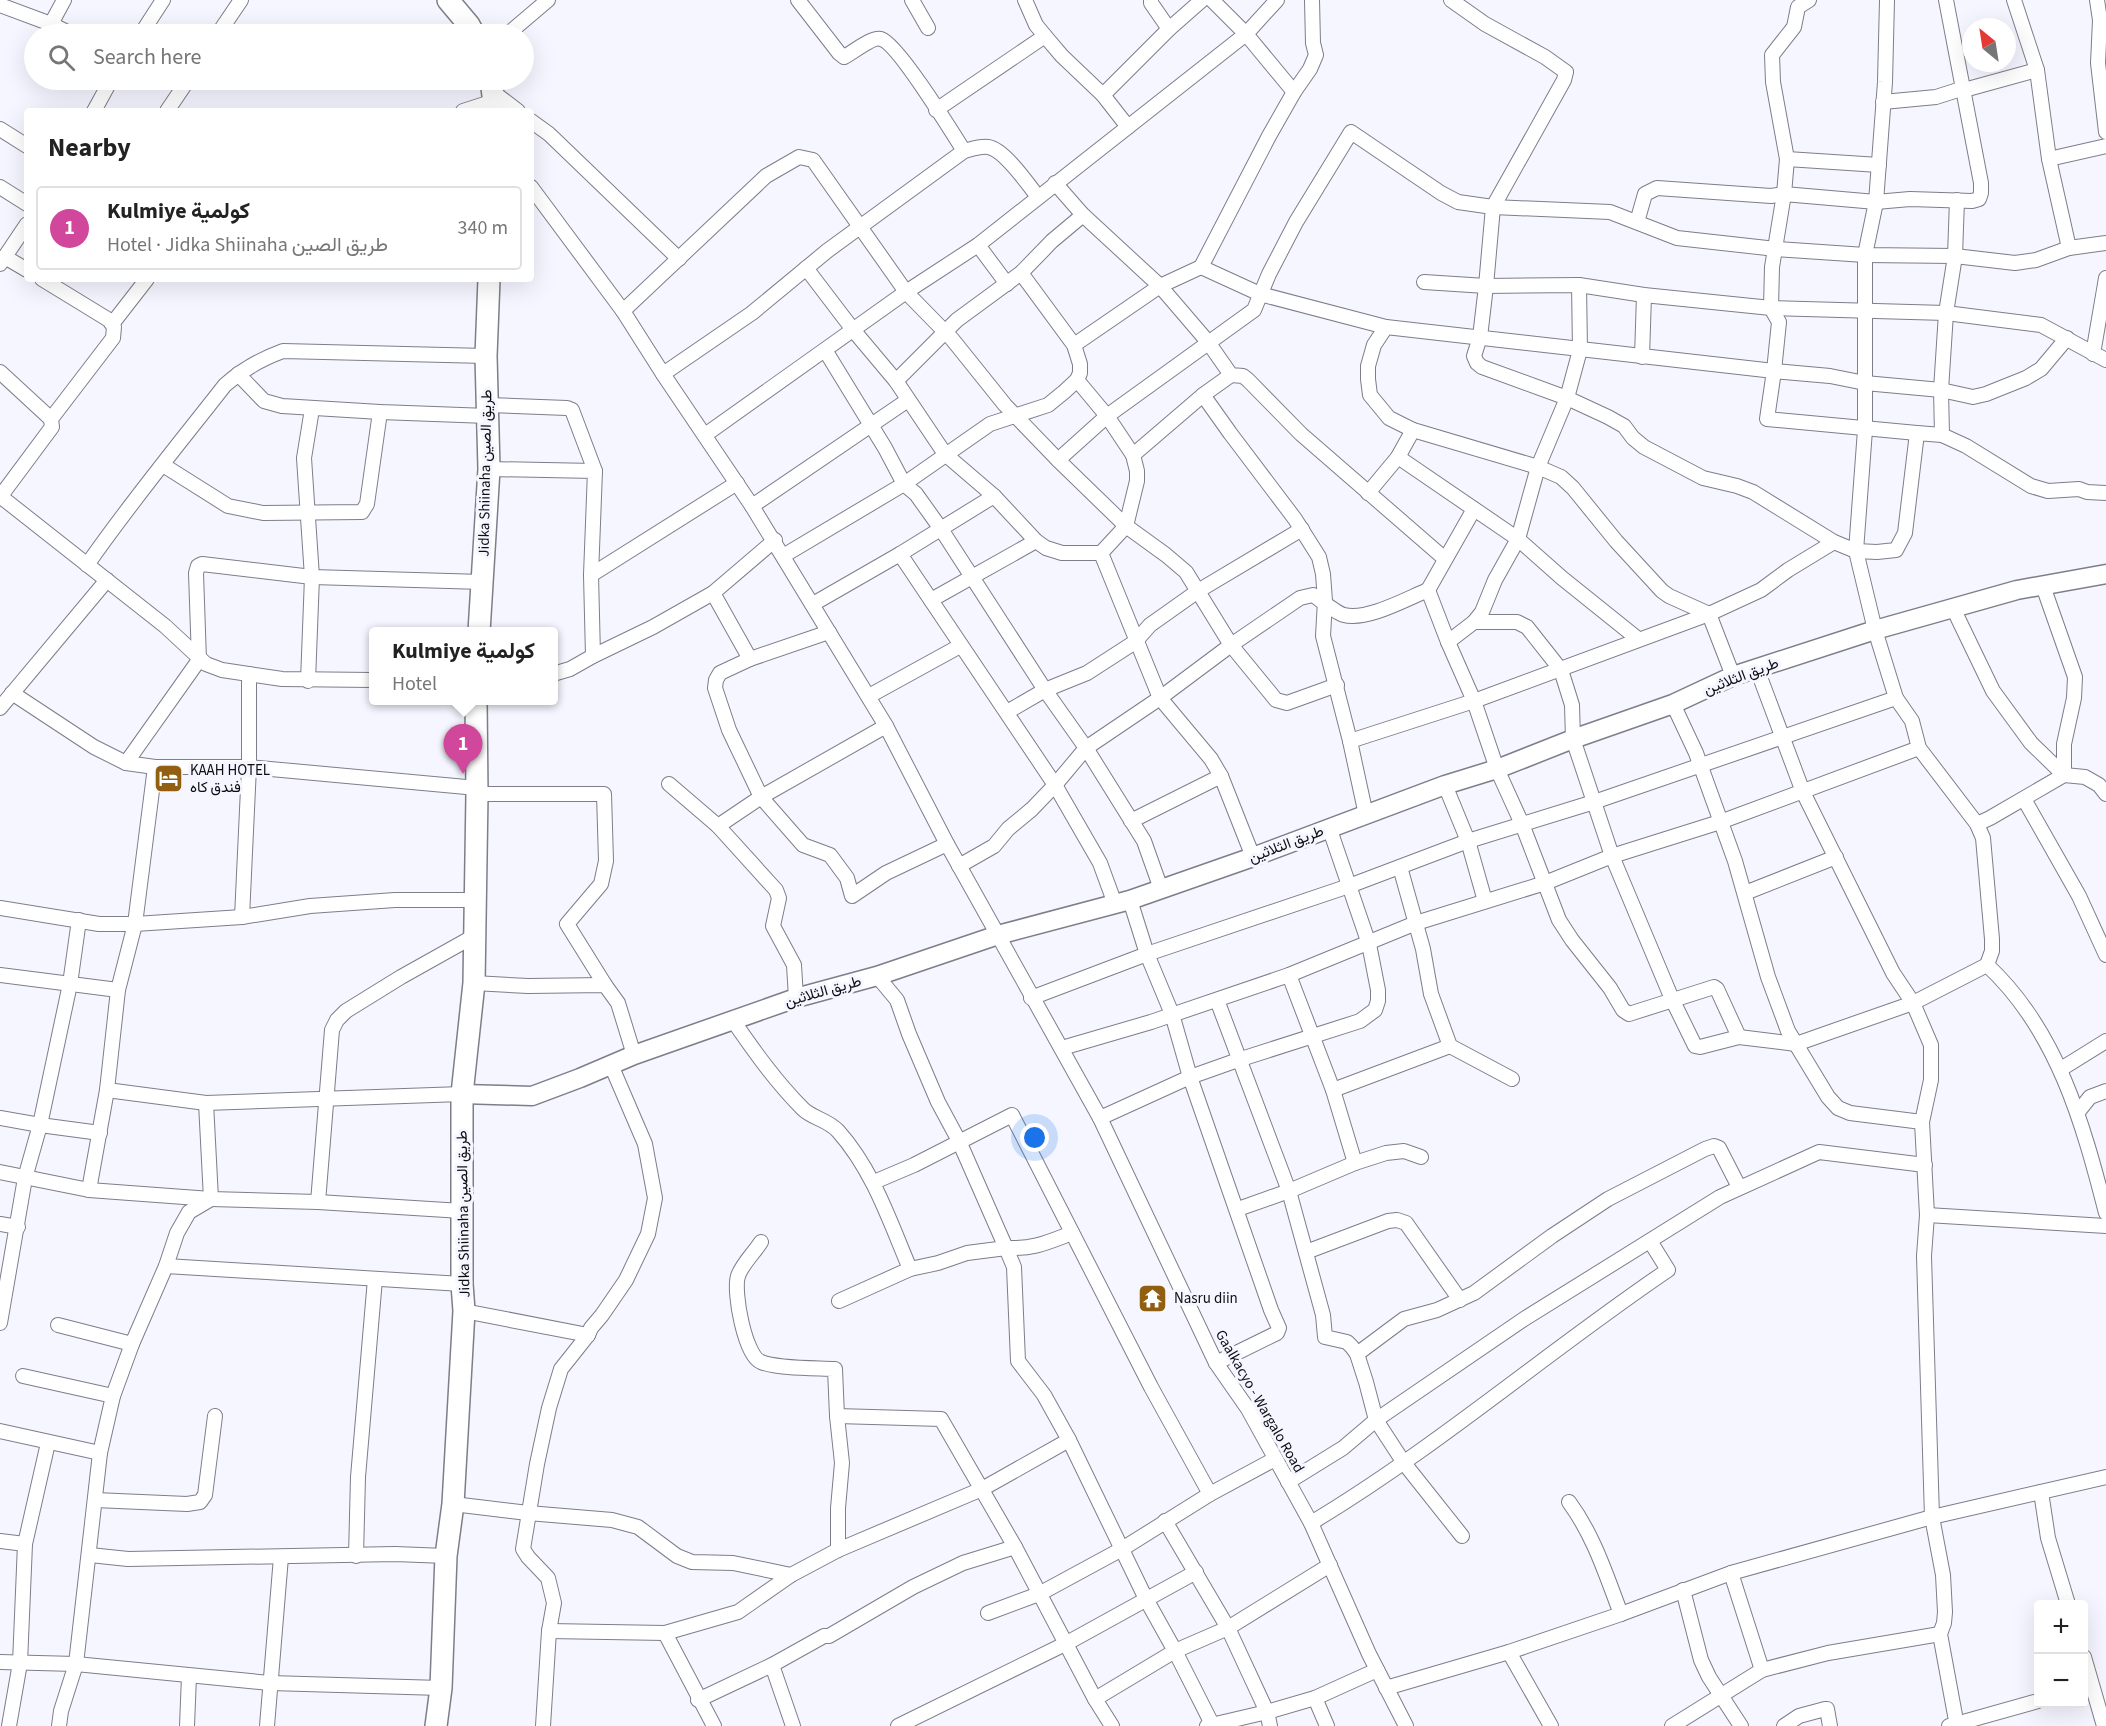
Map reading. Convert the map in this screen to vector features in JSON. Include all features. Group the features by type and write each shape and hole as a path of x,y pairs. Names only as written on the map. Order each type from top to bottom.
{"main road":[{"path":"448,0 468,24"},
{"name":"Jidka Shiinaha طريق الصين","path":"479,627 489,469 486,356 489,282"},
{"name":"طريق الثلاثين","path":"462,1094 532,1096 732,1019 796,998 877,976 998,935 1122,902 1253,857 1329,827 1445,785 1497,769 1574,738 1673,704 1733,676 1875,630 2017,590 2106,574"},
{"name":"Jidka Shiinaha طريق الصين","path":"436,1726 441,1688 446,1556 453,1504 464,1311 462,1094 474,983 476,935 476,705"}],"street":[{"path":"0,5 51,24 64,0"},
{"path":"148,24 164,0"},
{"path":"225,24 241,0"},
{"path":"520,24 548,0"},
{"path":"798,0 838,53 844,57 876,38 882,39 893,48 964,151"},
{"path":"912,0 928,28"},
{"path":"1025,0 1036,25 1062,56 1102,95 1128,127"},
{"path":"1152,0 1151,3 1169,29"},
{"path":"1102,95 1202,0"},
{"path":"1212,0 1246,34 1294,92"},
{"path":"705,435 906,292 978,245 1246,34 1276,0"},
{"path":"1074,345 1160,286 1201,267 1269,136 1310,69 1316,55 1313,43 1312,0"},
{"path":"1451,0 1485,24 1545,57 1566,72 1564,80 1493,207 1480,337 1474,356 1477,363 1482,367 1567,398 1624,426 1644,447 1703,478 1753,492 1834,543 1856,551 1896,550 1905,533 1913,482 1917,433"},
{"path":"1809,0 1798,7 1794,27 1772,56 1773,82 1787,159 1784,194 1772,267 1771,308 1779,322 1767,419 1942,435 1966,446 2031,486 2048,491 2079,489 2086,492 2106,493"},
{"path":"1474,622 1517,622 1527,627 1561,670 1572,705 1574,738 1612,856 1672,999 1695,1046 1700,1047 1739,1037 1797,1044 1913,1003 1987,965 1992,951 1992,939 1983,838 1977,824 1919,748 1912,721 1896,698 1875,630 1856,551 1865,429 1865,255 1876,201 1887,0"},
{"path":"1637,222 1645,194 1657,188 1876,201 1910,199 1972,201 1979,199 1981,193 1964,90 1946,0"},
{"path":"2014,0 2037,70 2049,159 2069,248"},
{"path":"2097,0 2100,20 2098,63 2106,132"},
{"path":"936,110 1045,36"},
{"path":"1883,102 1936,98 1961,89 2037,70"},
{"path":"96,108 106,90"},
{"path":"169,108 181,90"},
{"path":"469,108 493,96 513,108"},
{"path":"534,123 549,134 679,258"},
{"path":"0,129 24,144"},
{"path":"1058,460 1107,416 1208,342 1231,329 1254,310 1296,222 1351,132 1458,202 1493,207 1610,212 1677,238 1776,249 1865,255 1955,256 2015,263 2036,260 2069,248 2106,243"},
{"path":"2049,159 2106,146"},
{"path":"663,374 752,313 806,268 964,151 990,147 1015,168 1038,197"},
{"path":"623,311 766,176 799,157 813,160 906,292 944,332 1005,405 1058,460 1126,526 1180,566 1231,645 1280,702 1287,703 1337,685"},
{"path":"1787,159 1879,165"},
{"path":"1055,183 1083,215 1160,286 1208,342 1231,375"},
{"path":"0,187 24,202"},
{"name":"Gaalkacyo - Wargalo Road","path":"534,191 623,311 775,540 869,696 1031,998 1062,1048 1100,1118 1216,1363 1248,1409 1311,1523 1377,1670 1406,1726"},
{"path":"1942,435 1941,390 1946,313 1955,256 1957,200"},
{"path":"896,381 957,320 1021,273 1052,241 1083,215"},
{"path":"24,228 4,253 24,268"},
{"path":"978,245 1007,284"},
{"path":"1201,267 1260,294 1386,327 1830,376 1865,383 1941,390 1973,397 2026,378 2041,369 2067,338"},
{"path":"806,268 896,381 945,454 994,496 1036,541 1046,548 1062,553 1101,553 1126,526 1137,481 1137,471 1133,455 1107,416 1077,380"},
{"path":"783,556 904,484 990,424 1048,405 1077,380 1080,364 1074,345 1021,273"},
{"path":"1424,282 1486,286 1579,285 1644,295 1771,308 1946,313 2041,325 2100,357 2106,278"},
{"path":"112,324 145,282"},
{"path":"51,418 113,338 114,327 63,284"},
{"path":"1448,642 1474,622 1482,612 1495,580 1518,539 1538,467 1567,398 1580,350 1579,285"},
{"path":"1642,357 1644,295"},
{"path":"1386,327 1374,345 1368,366 1370,395 1389,418 1413,430 1538,467 1566,481 1662,591 1709,614 1733,676"},
{"path":"825,350 872,425 904,484 916,494 941,529 1045,690 1086,748 1144,841 1161,889"},
{"path":"87,565 122,514 225,385 262,358 283,351 486,356"},
{"path":"0,372 51,418 52,427 0,496 165,626 199,660 206,664 222,670 264,677 308,681 369,681"},
{"path":"238,374 264,401 282,406 380,412 567,408 572,410 595,471 591,575 593,656"},
{"path":"1133,455 1203,395 1231,375 1243,376 1301,434 1445,559"},
{"path":"1203,395 1302,529 1319,557 1323,574 1323,636 1337,685 1366,815"},
{"path":"752,506 908,400"},
{"path":"308,681 312,577 304,458 312,409"},
{"path":"163,465 228,506 263,513 362,512 365,509 380,412"},
{"path":"1368,493 1398,457 1413,430"},
{"path":"1398,457 1518,539 1638,639"},
{"path":"489,469 595,471"},
{"path":"591,575 737,483"},
{"path":"813,604 994,496"},
{"path":"959,866 994,846 1008,829 1032,809 1055,785 1086,748 1300,598 1313,595 1342,615 1357,616 1428,590 1474,509"},
{"path":"1007,712 1045,690 1087,673 1136,642 1150,625 1198,591 1302,529"},
{"path":"558,673 570,669 653,627 713,593 775,540"},
{"path":"931,600 1036,541"},
{"path":"1350,741 1474,701 1709,614 1761,590 1788,570 1834,543"},
{"path":"1101,553 1160,698 1211,759 1221,776 1253,857"},
{"path":"900,554 1055,785 1122,902 1172,1014 1190,1077 1279,1328 1277,1333 1216,1363"},
{"path":"126,763 199,660 196,573 198,566 202,564 312,577 483,582"},
{"path":"0,708 61,638 107,580"},
{"path":"2043,586 2075,677 2074,698 2064,744 2064,775"},
{"path":"1428,590 1474,701 1497,769 1565,930 1610,988 1623,1010 1629,1014 1714,987 1739,1037"},
{"path":"713,593 750,659"},
{"path":"1953,608 1993,691 2031,743 2064,775"},
{"path":"829,632 750,659 720,674 716,680 715,688 729,730 761,797 803,845 830,855 847,878 852,896 886,873 947,844"},
{"path":"869,696 960,646"},
{"path":"1757,669 1803,792 1893,973 1913,1003 1931,1045 1931,1080 1922,1122 1928,1215 1924,1256 1932,1517 1944,1584 1946,1612 1940,1634 1954,1725 2034,1702"},
{"path":"242,916 249,768 249,674"},
{"path":"12,693 94,747 126,763 155,767 249,768 477,791 604,794 606,861 601,884 567,924 618,1003 634,1055"},
{"path":"1031,998 1147,954 1349,886 1468,841 1594,802 1896,698"},
{"path":"1673,704 1700,766 1720,822 1744,893 1768,977 1788,1031 1828,1098 1838,1108 1850,1113 1922,1122"},
{"path":"718,826 761,797 886,726"},
{"path":"1062,1048 1217,1000 1369,944 1416,923 1545,883 1612,856 1720,822 1919,748"},
{"path":"89,1190 107,1090 118,990 135,924 155,767"},
{"path":"1977,824 2064,775 2085,777 2099,785 2106,794"},
{"path":"1131,821 1221,776"},
{"path":"669,784 718,826 776,890 779,898 773,926 794,965 796,998"},
{"path":"1445,785 1468,841 1485,901"},
{"path":"2024,799 2079,896 2106,955"},
{"path":"1100,1118 1190,1077 1360,1021 1375,1010 1378,990 1369,944 1329,827"},
{"path":"1744,893 1836,857"},
{"path":"1400,867 1416,923 1431,994 1450,1046 1512,1078"},
{"path":"0,908 99,924 135,924 242,916 310,906 395,900 475,900"},
{"path":"0,1323 25,1178 40,1125 70,984 79,920"},
{"path":"318,1202 332,1030 337,1020 346,1011 400,977 476,935"},
{"path":"1987,965 2019,999 2061,1069 2078,1112 2106,1213"},
{"path":"0,975 118,990"},
{"path":"1288,975 1333,1090 1355,1163"},
{"path":"877,976 897,1000 938,1102 959,1141 1014,1267 1018,1361 1044,1395 1069,1440 1210,1725 1268,1719 1377,1670"},
{"path":"474,983 528,986 605,985"},
{"path":"1217,1000 1288,1191 1323,1315 1325,1337 1347,1342 1357,1354 1376,1420 1404,1463 1462,1536"},
{"path":"732,1019 759,1059 805,1112 823,1119 838,1130 874,1182 910,1269"},
{"path":"2061,1069 2106,1041"},
{"path":"1333,1090 1450,1046"},
{"path":"543,1726 549,1631 554,1603 548,1578 523,1549 549,1408 561,1369 626,1280 648,1234 655,1198 645,1144 611,1065"},
{"path":"107,1090 206,1103 462,1094"},
{"path":"2078,1112 2090,1096 2106,1091"},
{"path":"206,1103 211,1199"},
{"path":"874,1182 914,1165 1012,1115 1151,1387 1210,1494"},
{"path":"0,1118 100,1133"},
{"path":"1357,1354 1404,1319 1437,1310 1480,1289 1552,1236 1608,1199 1705,1149 1714,1146 1719,1148 1739,1187"},
{"path":"1238,1209 1386,1153 1404,1151 1421,1157"},
{"path":"1288,1482 1342,1448 1376,1420 1524,1319 1739,1187 1819,1152 1925,1165"},
{"path":"0,1172 89,1190 211,1199 318,1202 462,1211"},
{"path":"59,1726 61,1711 76,1664 100,1453 113,1396 132,1344 166,1266 177,1233 189,1212 211,1199"},
{"path":"1928,1215 2106,1226"},
{"path":"1306,1252 1388,1221 1397,1220 1406,1223 1460,1299"},
{"path":"0,1224 18,1227"},
{"path":"839,1300 910,1269 967,1253 1037,1247 1072,1233"},
{"path":"1311,1523 1358,1495 1404,1463 1625,1299 1668,1270 1650,1241"},
{"path":"761,1242 742,1267 737,1283 747,1346 754,1357 761,1362 835,1369 842,1463 838,1508 838,1550"},
{"path":"166,1266 462,1284"},
{"path":"356,1556 358,1477 375,1279"},
{"path":"464,1311 588,1335"},
{"path":"58,1324 132,1344"},
{"path":"23,1376 113,1396"},
{"path":"95,1500 187,1504 200,1502 205,1495 215,1416"},
{"path":"837,1416 941,1419 1015,1547 1095,1699 1112,1726"},
{"path":"0,1431 100,1453"},
{"path":"549,1631 665,1633 738,1612 791,1575 838,1550 982,1489 1069,1440"},
{"path":"9,1726 20,1663 26,1544 48,1443"},
{"path":"988,1613 1039,1594 1122,1549 1210,1494 1275,1459"},
{"path":"1386,1688 1509,1652 1731,1573 1932,1517 2106,1477"},
{"path":"2041,1492 2048,1538 2067,1600"},
{"path":"1569,1502 1580,1517 1596,1549 1621,1614"},
{"path":"453,1504 612,1520 638,1527 677,1556 692,1562 733,1563 791,1575"},
{"path":"1165,1521 1228,1628 1268,1719"},
{"path":"0,1541 26,1544"},
{"path":"698,1700 772,1665 824,1636 829,1636 913,1587 963,1563 1015,1547"},
{"path":"90,1555 128,1559 395,1554 446,1556"},
{"path":"267,1726 281,1557"},
{"path":"1095,1699 1175,1651 1228,1628 1330,1565"},
{"path":"898,1726 1067,1643 1196,1572"},
{"path":"1731,1573 1762,1670"},
{"path":"1683,1590 1701,1660 1741,1726"},
{"path":"665,1633 698,1700 714,1726"},
{"path":"1672,1726 1762,1670 1828,1653 1940,1634"},
{"path":"1509,1652 1551,1726"},
{"path":"0,1662 76,1664 270,1683 441,1688"},
{"path":"772,1665 793,1726"},
{"path":"187,1726 189,1676"},
{"path":"2104,1726 2088,1686 2106,1682"},
{"path":"1315,1698 1327,1726"},
{"path":"1784,1726 1799,1716 1825,1709 1827,1709 1830,1726"}],"place":[{"name":"Kulmiye كولمية","path":"463,774"},
{"name":"KAAH HOTEL فندق كاه","path":"169,779"},
{"name":"Nasru diin","path":"1153,1298"}]}
